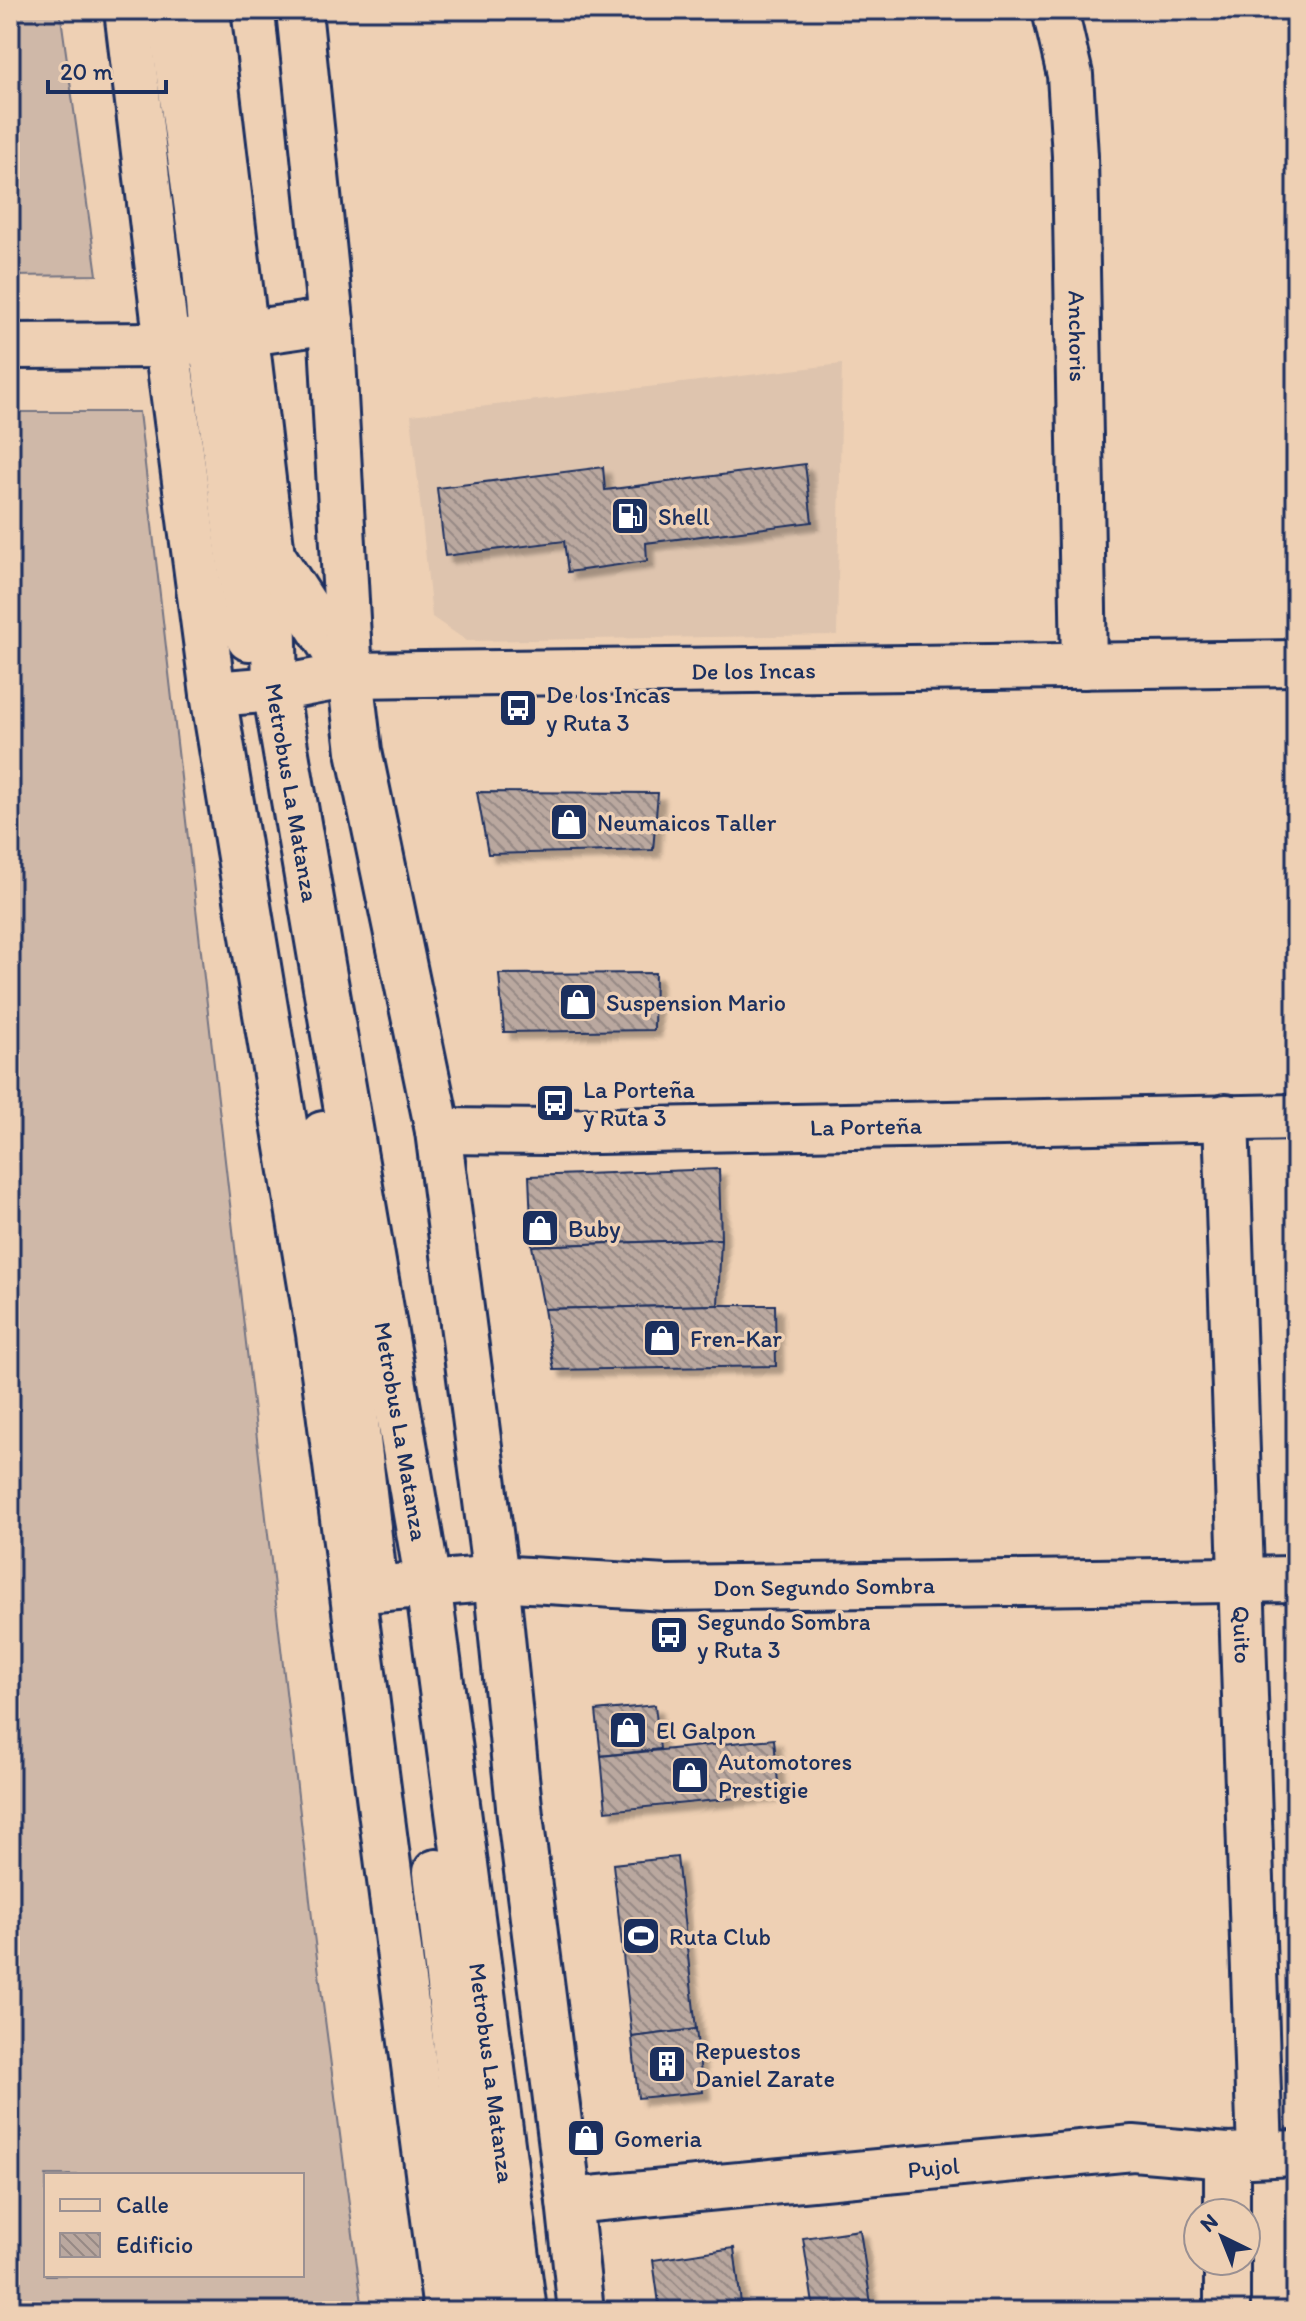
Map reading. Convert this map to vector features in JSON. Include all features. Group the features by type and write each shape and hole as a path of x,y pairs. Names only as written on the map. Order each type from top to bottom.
{"main road":[{"path":"127,10 213,694 319,1334 390,1588 446,2311"},
{"name":"Metrobus La Matanza","path":"170,10 205,268 228,335 272,555 267,689 390,1588"},
{"name":"Metrobus La Matanza","path":"207,10 248,634 267,689 486,2311"},
{"path":"299,10 331,321 350,675 359,751 438,1131 496,1578 520,1816 581,2311"},
{"name":"Anchoris","path":"1055,10 1070,75 1075,156 1084,666"},
{"path":"10,346 167,345 331,321"},
{"name":"Metrobus La Matanza","path":"272,555 350,675"},
{"name":"De los Incas","path":"213,694 267,689 350,675 1296,663"},
{"name":"Metrobus La Matanza","path":"320,1088 324,1137 390,1588 524,2311"},
{"name":"Quito","path":"1226,1117 1261,2154 1236,2197"},
{"name":"La Porteña","path":"438,1131 547,1132 1296,1117"},
{"name":"Metrobus La Matanza","path":"319,1334 324,1137"},
{"name":"Don Segundo Sombra","path":"390,1588 496,1578 666,1588 1296,1579"},
{"name":"Pujol","path":"569,2201 1133,2148 1261,2154"},
{"path":"1227,2277 1227,2311"}],"shaded area":[{"path":"10,10 60,10 97,275 10,276"},
{"name":"Shell","path":"842,364 837,635 467,641 432,617 411,415"},
{"path":"10,412 139,412 314,1935 363,2311 10,2311"}],"building":[{"path":"805,464 812,522 646,543 647,561 568,572 564,541 445,556 437,488 603,467 605,490"},
{"name":"Neumaicos Taller","path":"477,792 658,793 653,850 488,854"},
{"name":"Suspension Mario","path":"655,973 654,1030 504,1032 499,974"},
{"path":"719,1169 721,1239 532,1246 529,1176"},
{"name":"Fren-Kar","path":"721,1239 718,1305 544,1309 532,1246"},
{"name":"Fren-Kar","path":"775,1305 776,1366 554,1370 544,1309"},
{"name":"El Galpon","path":"655,1705 660,1749 601,1756 596,1711"},
{"name":"Automotores Prestigie","path":"774,1739 779,1794 606,1811 601,1756"},
{"path":"677,1857 696,2029 632,2037 613,1864"},
{"name":"Repuestos Daniel Zarate","path":"696,2029 703,2092 638,2098 632,2037"},
{"path":"860,2230 872,2311 814,2311 803,2238"},
{"path":"734,2248 742,2311 660,2311 653,2260"}],"place":[{"name":"Shell","path":"630,516"},
{"name":"De los Incas y Ruta 3","path":"518,708"},
{"name":"Neumaicos Taller","path":"569,822"},
{"name":"Suspension Mario","path":"578,1002"},
{"name":"La Porteña y Ruta 3","path":"555,1103"},
{"name":"Buby","path":"540,1228"},
{"name":"Fren-Kar","path":"662,1338"},
{"name":"Segundo Sombra y Ruta 3","path":"669,1635"},
{"name":"El Galpon","path":"628,1730"},
{"name":"Automotores Prestigie","path":"690,1775"},
{"name":"Ruta Club","path":"641,1936"},
{"name":"Repuestos Daniel Zarate","path":"667,2064"},
{"name":"Gomeria","path":"586,2138"}]}
